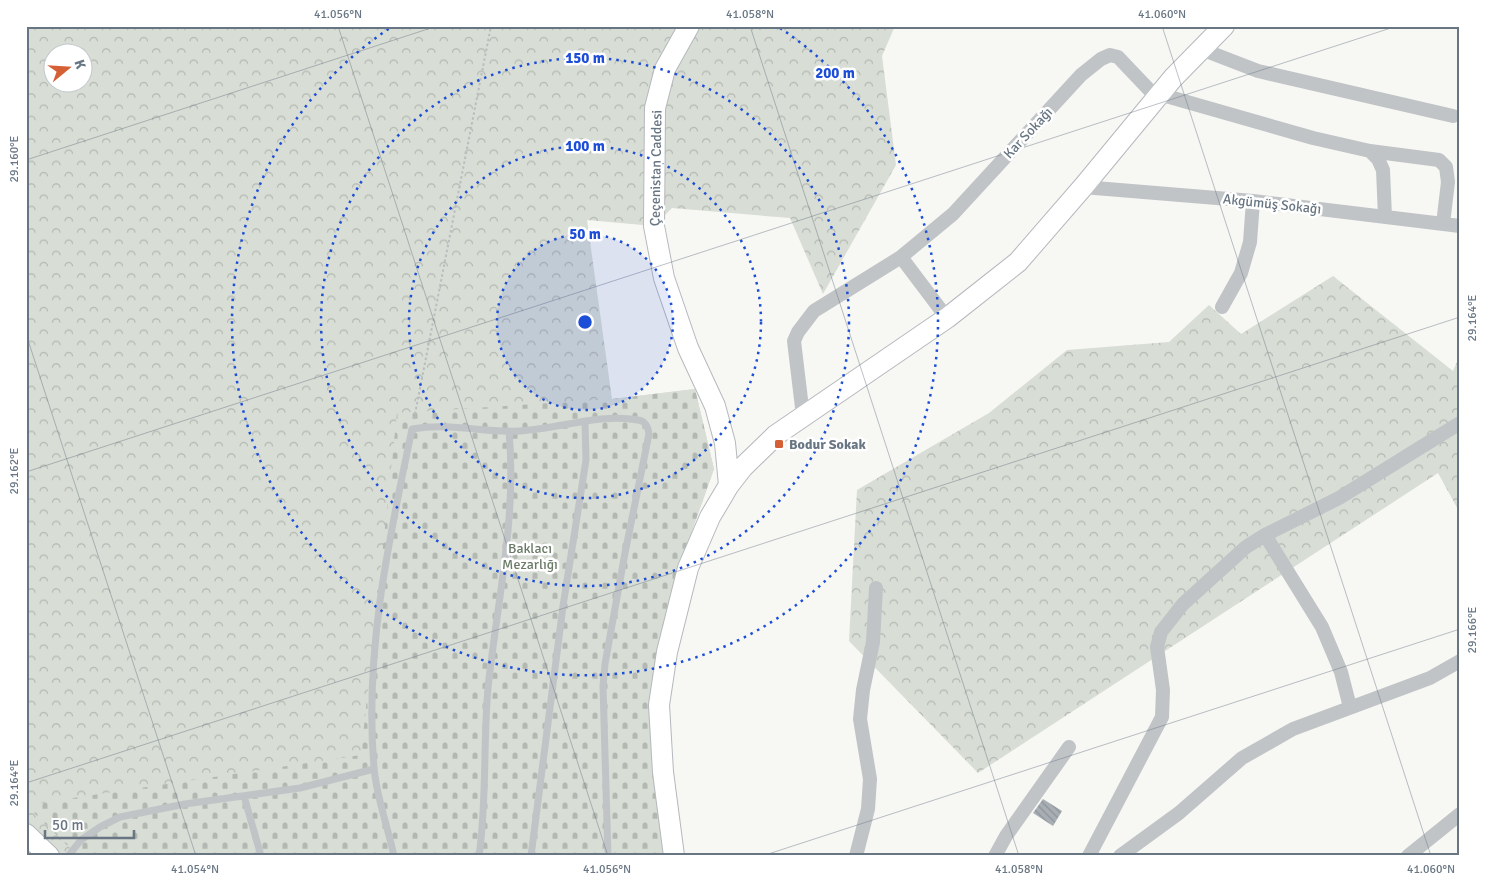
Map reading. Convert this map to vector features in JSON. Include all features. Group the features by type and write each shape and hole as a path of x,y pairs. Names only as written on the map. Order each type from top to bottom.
{"street":[{"name":"Çeçenistan Caddesi","path":"689,26 665,69 655,108 654,226 664,278 688,348 717,415 725,443 729,485"},
{"path":"674,856 663,772 659,705 667,652 688,568 710,517 729,485 743,467 776,436 948,318 1018,262 1158,96 1224,26"},
{"path":"1201,49 1258,71 1453,116"},
{"name":"Kar Sokağı","path":"901,257 953,214 1082,75 1101,59 1110,55 1118,57 1158,96"},
{"path":"1158,96 1313,138 1370,151 1439,160 1446,167 1448,182 1443,224"},
{"path":"1370,151 1378,158 1383,170 1385,217"},
{"name":"Akgümüş Sokağı","path":"1083,187 1253,201 1460,226"},
{"path":"1222,307 1241,273 1250,242 1253,201"},
{"path":"803,416 794,341 798,332 814,311 901,257 948,318"},
{"path":"1089,856 1162,717 1163,690 1157,648 1161,632 1183,604 1246,547 1265,535 1338,498 1460,423"},
{"path":"1265,535 1322,628 1342,672 1350,707"},
{"path":"856,856 868,809 870,780 860,719 863,690 873,642 876,588"},
{"path":"1120,856 1179,813 1242,758 1293,729 1430,678 1460,661"},
{"path":"995,856 1006,836 1069,747"},
{"path":"1408,856 1460,814"},
{"path":"26,834 49,856"}],"lane":[{"path":"394,856 374,769 374,674 380,603 391,529 412,429 443,425 509,431 584,422 639,420 647,426 649,434 605,664 602,709 608,856"},
{"path":"531,856 563,606 586,460 584,422"},
{"path":"479,856 488,690 510,520 512,475 509,431"},
{"path":"68,856 81,840 100,827 120,817 185,804 321,784 374,769"},
{"path":"244,796 261,856"}],"path":[{"path":"412,429 491,26"}],"green space":[{"path":"26,26 895,26 882,56 896,165 823,294 790,218 672,208 654,226 587,220 612,399 695,389 714,469 678,570 651,709 670,856 26,856"},
{"path":"1333,276 1453,371 1460,355 1460,513 1438,473 978,773 849,641 857,490 989,413 1067,350 1169,342 1209,305 1241,334"},
{"name":"Baklacı Mezarlığı","path":"695,389 714,469 678,570 651,709 670,856 78,856 26,805 361,755 397,413 612,399"}],"building":[{"path":"1043,799 1062,811 1053,826 1033,813"}],"place":[{"name":"Bodur Sokak","path":"779,444"}]}
